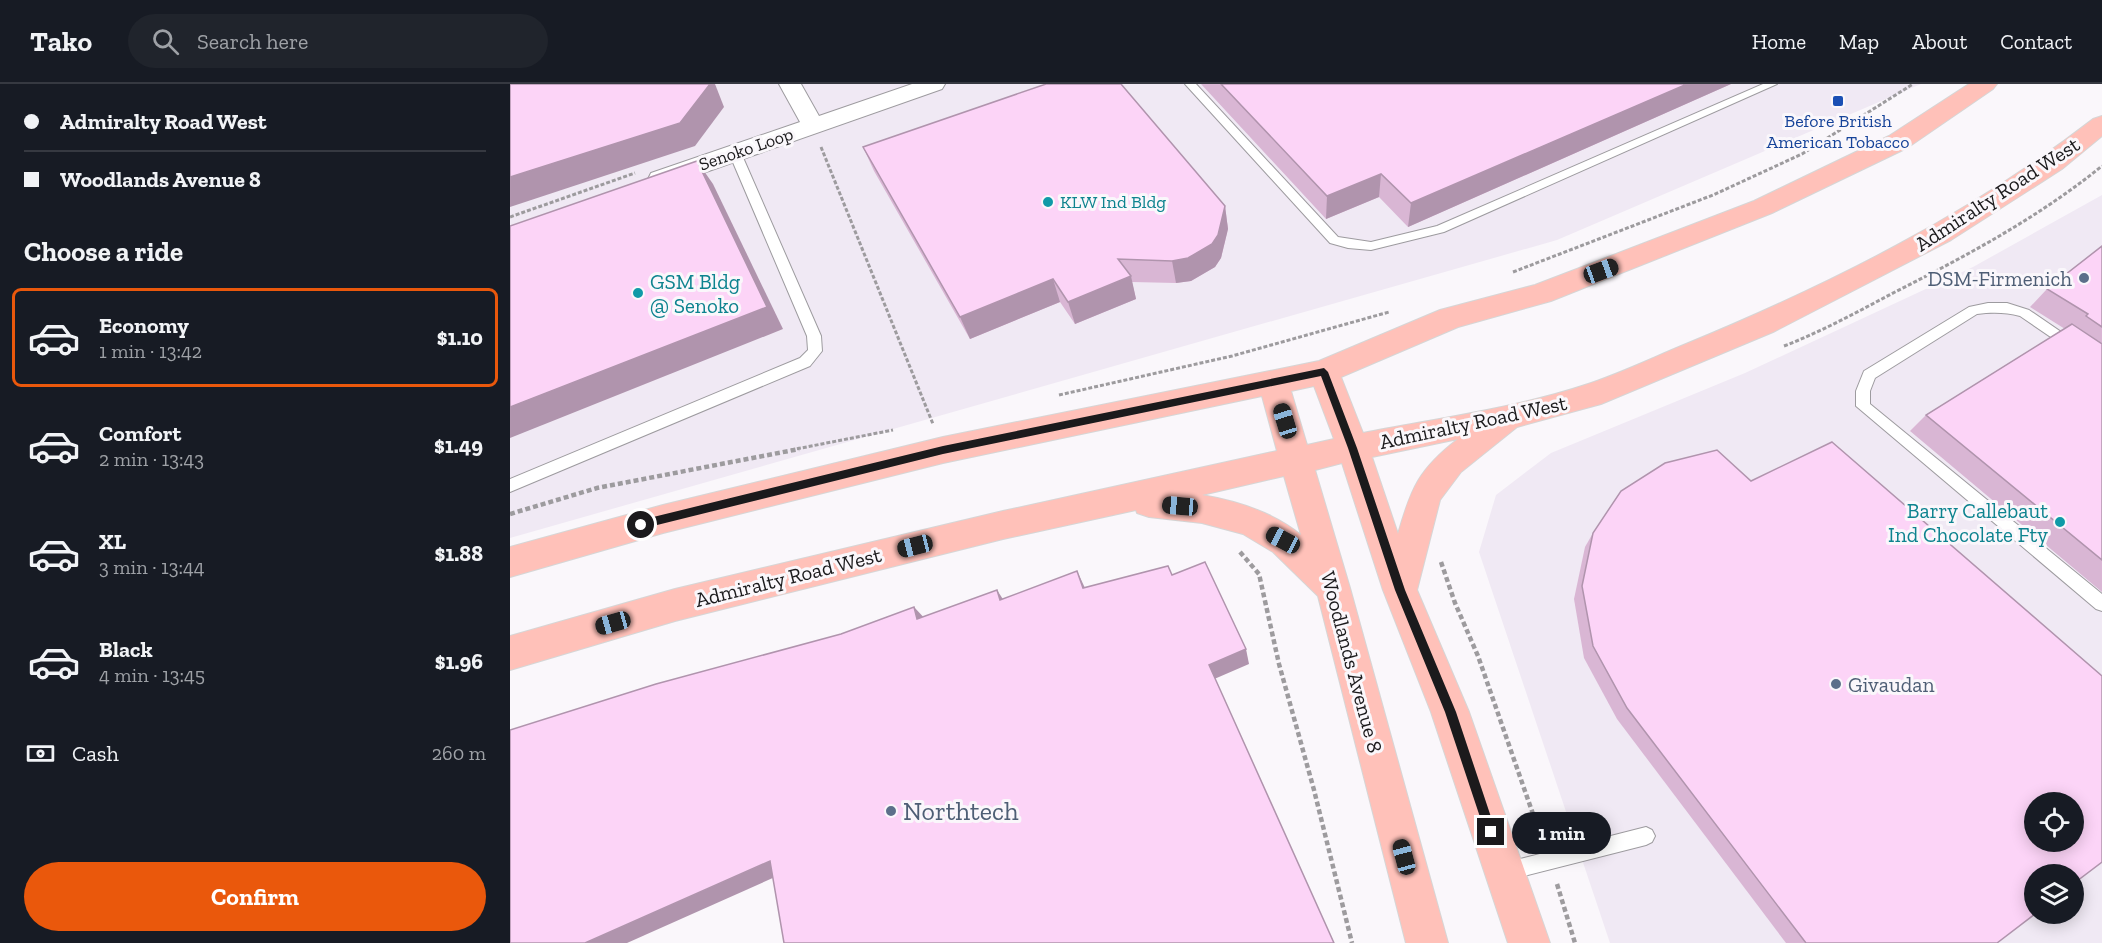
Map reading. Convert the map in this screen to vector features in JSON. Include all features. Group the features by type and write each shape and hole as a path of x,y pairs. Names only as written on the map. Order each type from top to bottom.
{"main road":[{"path":"510,562 663,519 939,431 1273,382 1324,372 1450,318 1541,294 1763,207 1898,142 1985,84"},
{"name":"Admiralty Road West","path":"510,653 675,605 1003,525 1510,416 1590,396 1763,324 1942,233 2053,163 2102,124"},
{"path":"1324,372 1353,448 1400,590 1450,712 1529,943"},
{"name":"Woodlands Avenue 8","path":"1273,382 1334,588 1427,943"},
{"path":"1400,590 1425,495 1450,463 1510,416"},
{"path":"1116,500 1201,508 1244,519 1283,540 1334,588"}],"street":[{"name":"Senoko Loop","path":"790,84 813,125"},
{"name":"Senoko Loop","path":"634,188 934,84"}],"lane":[{"path":"1190,84 1334,240 1371,246 1440,229 1772,84"},
{"path":"510,486 806,362 815,351 814,336 735,153"},
{"path":"2102,367 2024,313 2007,308 1988,308 1974,310 1869,375 1863,398 1863,406 2102,604"},
{"path":"1504,872 1646,836"}],"path":[{"path":"1513,272 1713,195 1802,154 1913,84"},
{"path":"813,125 939,431"},
{"path":"1776,350 1807,338 1937,271 2078,187 2102,166"},
{"path":"1047,397 1232,356 1391,311"},
{"path":"510,514 597,488 897,430"},
{"path":"1233,544 1259,573 1279,664 1314,790 1352,943"},
{"path":"1440,560 1482,667 1549,860 1575,943"}],"shaded area":[{"path":"510,84 1921,84 1557,240 510,538"},
{"path":"2102,195 2102,943 1610,943 1479,552 1496,495 1551,453 1745,373 1973,267"}],"building":[{"path":"510,84 710,84 680,123 510,177"},
{"name":"KLW Ind Bldg","path":"1046,84 1121,84 1225,206 1218,235 1212,244 1188,258 1172,261 1118,259 1131,276 1068,302 1053,279 960,317 863,147"},
{"path":"1221,84 1687,84 1411,203 1381,174 1327,196"},
{"name":"GSM Bldg @ Senoko","path":"697,161 767,307 510,407 510,226"},
{"path":"2102,246 2102,327 2086,316 2088,314 2047,289"},
{"name":"Barry Callebaut Ind Chocolate Fty","path":"2072,324 2102,344 2102,560 1926,415"},
{"name":"Givaudan","path":"1832,442 2102,676 2102,862 2084,876 2084,864 2024,864 2024,922 1997,943 1806,943 1627,708 1593,646 1582,586 1593,533 1621,491 1665,463 1717,450 1751,481"},
{"name":"Northtech","path":"1205,562 1246,649 1209,665 1334,943 784,943 770,861 585,943 510,943 510,730 656,684 841,634 914,607 917,619 997,590 1000,600 1077,571 1083,588 1168,566 1172,575"}],"place":[{"name":"Before British American Tobacco","path":"1838,101"},
{"name":"KLW Ind Bldg","path":"1048,202"},
{"name":"DSM-Firmenich","path":"2084,278"},
{"name":"GSM Bldg @ Senoko","path":"638,293"},
{"name":"Barry Callebaut Ind Chocolate Fty","path":"2060,522"},
{"name":"Givaudan","path":"1836,684"},
{"name":"Northtech","path":"891,811"}],"route":[{"path":"641,525 943,450 1324,372 1353,448 1400,590 1450,712 1491,832"}]}
